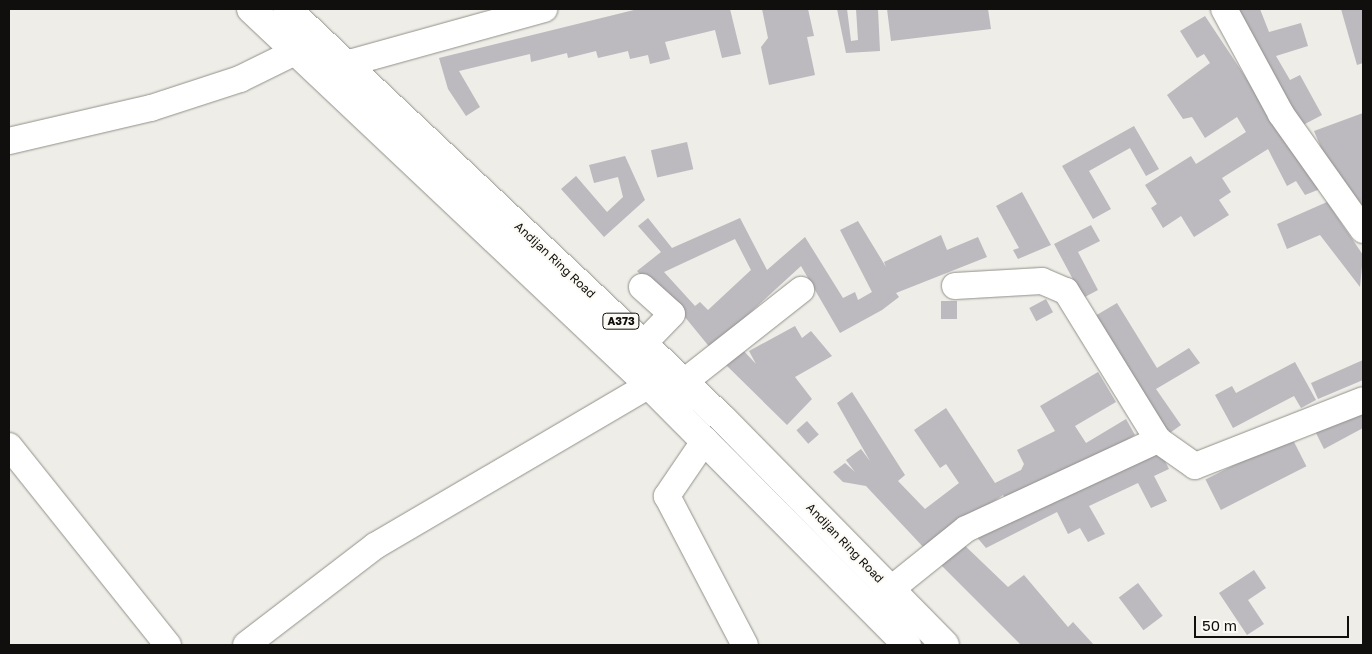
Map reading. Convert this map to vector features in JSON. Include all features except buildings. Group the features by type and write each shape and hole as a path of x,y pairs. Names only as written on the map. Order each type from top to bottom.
{"highway":[{"name":"A373","path":"251,9 649,385 908,645"},
{"name":"Andijan Ring Road","path":"287,9 342,65 644,343 945,645"}],"street":[{"path":"342,65 544,9"},
{"path":"1224,9 1281,114 1363,230"},
{"path":"9,141 151,108 240,79 297,51"},
{"path":"955,286 1042,281 1066,291 1158,440 1196,466 1363,400"},
{"path":"642,287 672,314 644,343"},
{"path":"684,382 801,290"},
{"path":"246,645 375,546 649,385"},
{"path":"705,440 667,496 745,645"},
{"path":"890,590 966,529 1158,440"},
{"path":"9,446 168,645"}]}
